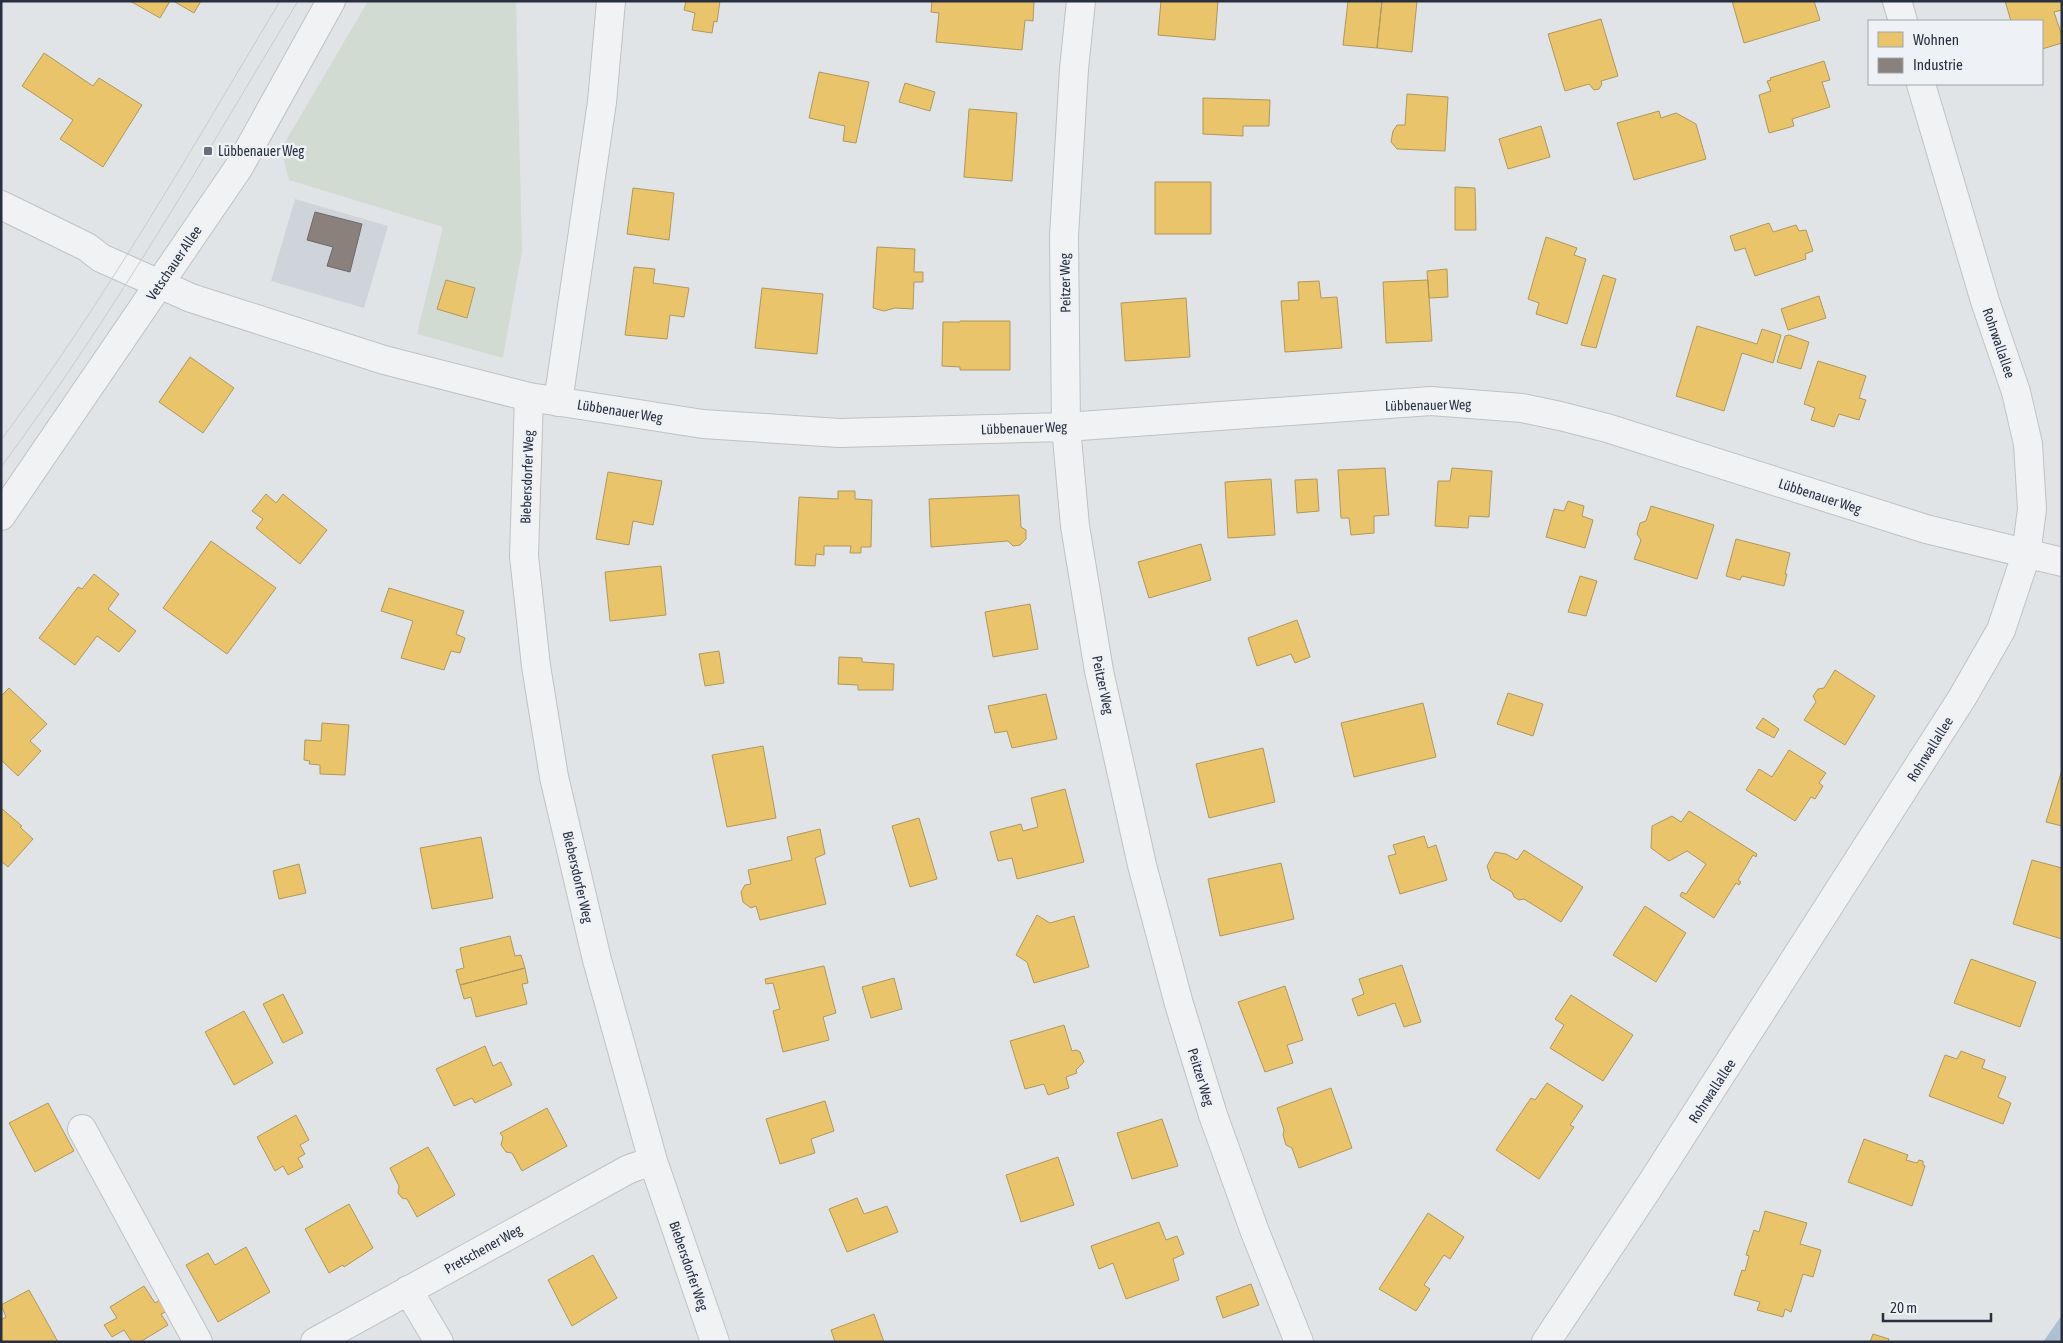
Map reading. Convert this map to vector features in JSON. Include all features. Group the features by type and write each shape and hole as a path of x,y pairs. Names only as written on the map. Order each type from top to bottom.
{"street":[{"name":"Vetschauer Allee","path":"1,516 239,167 331,1"},
{"path":"558,402 602,102 611,1"},
{"name":"Peitzer Weg","path":"1081,1 1073,78 1064,236 1066,427 1075,526 1099,671 1144,872 1179,1004 1213,1115 1255,1232 1299,1342"},
{"path":"1897,1 1903,20"},
{"name":"Rohrwallallee","path":"1546,1342 1649,1188 1962,698 2001,630 2026,555 2032,508 2028,444 2016,392 1985,301 1921,85"},
{"name":"Lübbenauer Weg","path":"1,205 87,247 102,258 191,298 375,358 529,397 703,424 839,433 1066,427 1431,402 1522,408 1607,428 1926,529 2026,555 2062,562"},
{"name":"Biebersdorfer Weg","path":"529,397 524,556 536,666 554,778 597,960 653,1162 715,1342"},
{"path":"82,1129 198,1342"},
{"name":"Pretschener Weg","path":"315,1342 629,1169 653,1162"},
{"path":"408,1290 439,1342"}],"shaded area":[{"path":"368,1 516,1 522,251 503,358 417,334 443,227 289,180 281,149"},
{"path":"295,199 388,226 364,308 271,281"}],"water":[{"path":"2062,1315 2062,1342 2043,1342"}],"building: Wohnen":[{"path":"130,1 170,1 160,18"},
{"path":"173,1 201,1 194,13"},
{"path":"686,1 720,1 717,22 714,21 712,33 692,30 695,13 684,10"},
{"path":"932,1 1034,1 1033,21 1025,20 1022,50 936,42 939,13 931,12"},
{"path":"1161,1 1218,1 1215,40 1158,35"},
{"path":"1348,1 1382,1 1377,48 1343,45"},
{"path":"1382,1 1417,1 1412,52 1377,48"},
{"path":"1732,1 1814,1 1820,20 1744,43"},
{"path":"2005,1 2062,1 2062,10 2054,12 2062,36 2062,43 2043,49 2043,20 2011,20"},
{"path":"1601,19 1618,76 1601,81 1602,84 1599,89 1594,90 1589,84 1565,91 1548,34"},
{"path":"44,53 93,86 99,78 142,105 103,167 60,139 73,120 22,86"},
{"path":"1824,61 1830,80 1822,82 1830,107 1792,119 1794,126 1769,133 1759,95 1771,91 1767,81 1771,80 1770,78"},
{"path":"819,72 869,82 856,143 843,141 845,126 809,118"},
{"path":"905,83 935,92 930,111 899,102"},
{"path":"1407,94 1448,97 1445,151 1397,149 1391,142 1393,131 1397,125 1405,125"},
{"path":"1203,98 1270,100 1269,126 1243,126 1243,136 1203,134"},
{"path":"969,109 1017,113 1012,181 964,177"},
{"path":"1659,111 1661,118 1676,113 1696,124 1706,159 1634,180 1617,123"},
{"path":"1541,126 1550,157 1508,169 1499,139"},
{"path":"1155,182 1211,182 1211,234 1155,234"},
{"path":"1455,187 1475,188 1476,230 1455,230"},
{"path":"633,188 674,193 669,240 627,234"},
{"path":"1769,223 1773,232 1796,225 1799,231 1806,230 1813,251 1805,254 1806,259 1755,276 1745,248 1735,251 1730,236"},
{"path":"1546,237 1577,248 1574,255 1586,259 1567,324 1536,314 1539,303 1528,299"},
{"path":"877,247 915,249 914,272 923,272 923,282 914,282 913,309 895,308 884,311 873,308"},
{"path":"634,267 655,269 653,283 689,288 684,317 670,315 667,339 625,335"},
{"path":"1447,269 1448,297 1429,298 1427,271"},
{"path":"1603,275 1616,279 1596,348 1581,345"},
{"path":"446,280 475,288 467,318 437,309"},
{"path":"1428,280 1432,341 1386,343 1383,282"},
{"path":"1319,281 1321,298 1337,297 1342,348 1285,352 1281,301 1299,300 1298,282"},
{"path":"762,288 823,294 817,354 755,348"},
{"path":"1819,296 1826,318 1788,330 1781,309"},
{"path":"1186,298 1190,357 1125,361 1121,303"},
{"path":"1010,321 1010,370 960,370 960,367 942,366 943,322"},
{"path":"1697,326 1757,344 1762,329 1781,335 1773,363 1742,353 1724,411 1676,396"},
{"path":"1789,335 1809,342 1801,369 1777,362 1785,336"},
{"path":"190,357 234,388 203,433 159,402"},
{"path":"1818,361 1866,376 1859,398 1866,400 1859,420 1839,414 1834,427 1811,420 1815,408 1804,404"},
{"path":"1385,468 1389,515 1374,516 1374,533 1351,535 1349,518 1341,518 1338,470"},
{"path":"1452,468 1492,471 1489,517 1469,516 1468,528 1435,526 1438,481 1450,481"},
{"path":"608,472 662,481 653,525 633,521 629,545 596,539"},
{"path":"1271,479 1275,535 1228,538 1225,482"},
{"path":"1317,479 1319,511 1297,513 1295,480"},
{"path":"838,491 855,491 855,499 872,500 871,547 861,547 861,553 850,553 851,546 824,546 824,555 816,554 815,566 795,565 799,497 838,499"},
{"path":"266,494 276,503 283,494 327,530 300,564 256,528 263,519 252,511"},
{"path":"1019,495 1021,527 1026,530 1026,539 1020,545 1013,546 1008,541 931,547 929,499"},
{"path":"1568,501 1584,506 1582,516 1593,520 1585,548 1546,537 1554,509 1564,511"},
{"path":"1651,506 1714,525 1697,579 1634,559 1641,540 1637,534 1640,523 1646,521"},
{"path":"1736,539 1790,553 1784,586 1742,576 1740,580 1726,576"},
{"path":"211,541 276,588 227,654 163,608"},
{"path":"1201,544 1211,580 1149,598 1138,562"},
{"path":"661,566 666,615 610,621 605,572"},
{"path":"94,574 119,594 108,609 136,631 119,652 97,636 75,665 39,638 78,587 82,589"},
{"path":"1580,576 1597,581 1586,616 1568,612"},
{"path":"389,588 464,611 456,634 465,638 460,653 451,651 444,670 401,658 413,621 381,611"},
{"path":"1030,604 1038,649 993,657 985,612"},
{"path":"1297,620 1310,657 1295,663 1291,654 1257,666 1248,638"},
{"path":"719,651 724,683 705,686 699,654"},
{"path":"839,657 862,658 862,662 894,664 893,690 858,690 858,685 838,684"},
{"path":"1835,670 1875,696 1845,745 1804,720 1816,702 1813,696 1818,689 1824,688"},
{"path":"9,688 47,724 30,741 41,751 18,776 1,760 1,696"},
{"path":"1508,693 1543,704 1533,736 1497,724"},
{"path":"1046,694 1057,739 1012,748 1007,731 995,733 988,706"},
{"path":"1423,703 1436,757 1354,777 1341,723"},
{"path":"1763,718 1779,729 1774,738 1756,728"},
{"path":"322,723 349,725 345,775 320,774 320,765 309,764 310,761 304,760 305,740 321,741"},
{"path":"763,746 776,818 727,827 712,755"},
{"path":"1263,748 1275,802 1209,818 1196,764"},
{"path":"1789,750 1826,773 1819,783 1823,786 1815,799 1811,797 1795,821 1746,790 1759,769 1772,777"},
{"path":"2062,770 2062,826 2046,822"},
{"path":"1065,789 1084,862 1017,879 1012,858 998,861 990,832 1021,824 1023,831 1038,827 1031,798"},
{"path":"1,808 22,826 20,827 33,839 8,867 1,861"},
{"path":"1689,811 1757,854 1756,857 1753,855 1738,880 1741,882 1739,885 1736,883 1714,918 1680,896 1682,892 1686,894 1706,864 1687,851 1669,861 1651,848 1652,826 1672,816 1681,822"},
{"path":"919,818 937,879 910,887 892,826"},
{"path":"820,829 825,854 815,858 826,904 760,920 756,906 751,908 743,902 741,892 745,885 751,884 748,870 792,860 787,837"},
{"path":"1424,836 1428,848 1436,845 1447,880 1400,894 1388,856 1396,854 1393,845"},
{"path":"481,837 493,898 432,909 420,848"},
{"path":"1524,850 1583,887 1561,922 1524,899 1519,900 1514,897 1512,892 1491,879 1487,866 1495,852 1506,854 1517,860"},
{"path":"2032,860 2062,868 2062,939 2013,924"},
{"path":"1281,863 1294,919 1220,936 1208,879"},
{"path":"299,864 306,893 279,899 273,871"},
{"path":"1645,906 1686,933 1656,982 1613,955"},
{"path":"1037,915 1050,923 1074,916 1089,967 1034,983 1027,962 1016,955"},
{"path":"510,936 515,956 521,955 525,968 460,985 456,970 464,968 460,948"},
{"path":"1971,959 2036,982 2020,1027 1954,1003"},
{"path":"1402,965 1421,1022 1404,1027 1395,1003 1358,1016 1352,999 1364,994 1359,979"},
{"path":"824,966 836,1013 823,1017 829,1040 783,1052 773,1011 780,1009 773,983 766,984 765,979"},
{"path":"525,968 528,983 522,984 527,1004 476,1017 471,997 464,999 460,985"},
{"path":"894,978 902,1009 871,1018 862,987"},
{"path":"1285,986 1303,1040 1287,1045 1293,1063 1265,1072 1238,1002"},
{"path":"283,994 303,1033 283,1043 263,1004"},
{"path":"1571,995 1633,1035 1603,1081 1550,1048 1564,1025 1555,1019"},
{"path":"244,1011 273,1063 234,1085 205,1032"},
{"path":"1064,1025 1072,1051 1080,1052 1084,1062 1076,1070 1077,1073 1066,1077 1069,1088 1048,1095 1044,1084 1025,1089 1010,1041"},
{"path":"485,1046 493,1066 501,1062 512,1085 475,1103 472,1098 454,1106 436,1069"},
{"path":"1961,1051 1985,1060 1982,1068 2006,1077 1998,1097 2011,1103 2003,1124 1929,1096 1945,1055 1957,1059"},
{"path":"1547,1083 1583,1106 1570,1125 1574,1127 1539,1179 1496,1150 1531,1098 1535,1100"},
{"path":"1331,1088 1352,1148 1299,1168 1292,1148 1286,1145 1283,1135 1284,1130 1277,1108"},
{"path":"825,1101 834,1131 811,1139 815,1153 780,1164 766,1119"},
{"path":"48,1103 74,1151 35,1172 9,1123"},
{"path":"547,1108 567,1146 522,1171 512,1153 506,1152 501,1145 503,1137 500,1133"},
{"path":"296,1115 309,1140 300,1145 305,1154 298,1158 303,1167 288,1175 283,1166 275,1171 257,1137"},
{"path":"1162,1119 1178,1166 1132,1179 1117,1133"},
{"path":"1864,1139 1908,1155 1906,1160 1917,1163 1919,1160 1923,1161 1925,1166 1912,1206 1848,1182"},
{"path":"428,1147 455,1195 417,1217 407,1199 402,1198 398,1193 399,1186 390,1168"},
{"path":"1058,1157 1074,1205 1021,1222 1006,1175"},
{"path":"857,1198 864,1214 887,1206 898,1232 847,1252 829,1209"},
{"path":"349,1204 373,1248 344,1267 343,1265 329,1273 305,1229"},
{"path":"1765,1211 1807,1223 1800,1244 1821,1250 1813,1277 1803,1274 1791,1312 1785,1309 1783,1317 1757,1310 1760,1302 1734,1295 1742,1270 1745,1271 1749,1256 1746,1255 1754,1230 1759,1232"},
{"path":"1428,1213 1464,1237 1450,1259 1444,1255 1424,1285 1430,1289 1416,1311 1379,1289"},
{"path":"1159,1222 1166,1240 1177,1236 1184,1254 1173,1259 1179,1280 1126,1299 1113,1263 1099,1269 1091,1246"},
{"path":"246,1247 270,1292 218,1322 186,1265 208,1253 215,1265"},
{"path":"593,1255 617,1298 572,1326 548,1280"},
{"path":"1251,1284 1259,1305 1223,1318 1216,1297"},
{"path":"144,1286 155,1303 161,1299 168,1311 161,1314 168,1325 140,1342 132,1342 124,1330 112,1337 104,1325 117,1318 110,1307"},
{"path":"29,1290 58,1342 1,1342 1,1320 6,1317 1,1305"},
{"path":"874,1314 884,1342 835,1342 831,1330"},
{"path":"1873,1334 1889,1339 1888,1342 1870,1342"}],"building: Industrie":[{"path":"315,212 362,224 350,272 327,266 333,247 307,240"}],"tram line":[{"path":"1,440 76,334 112,279 280,1"},
{"path":"1,467 80,354 155,238 298,1"}],"place":[{"name":"Lübbenauer Weg","path":"208,151"}]}
